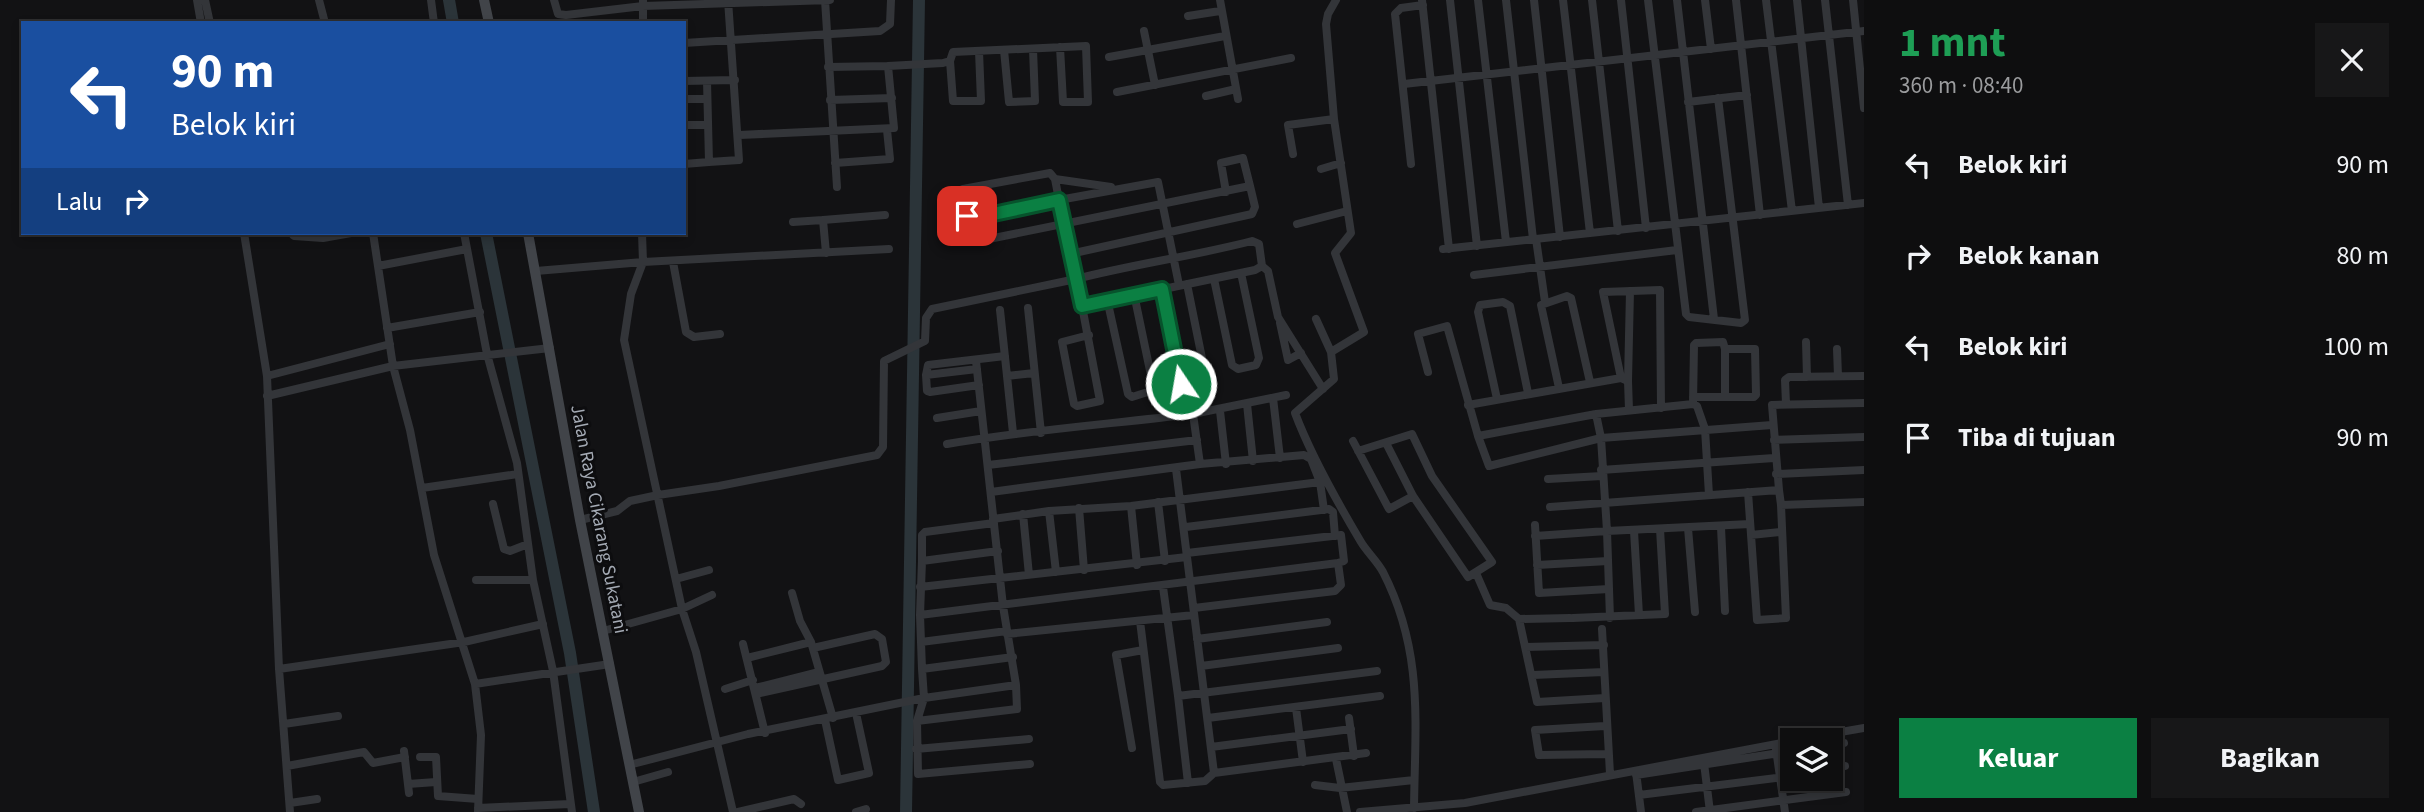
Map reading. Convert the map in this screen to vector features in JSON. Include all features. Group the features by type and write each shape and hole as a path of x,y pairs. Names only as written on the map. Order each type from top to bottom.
{"main road":[{"path":"484,0 489,21"},
{"name":"Jalan Raya Cikarang Sukatani","path":"528,235 580,520 639,812"}],"street":[{"path":"197,0 201,21"},
{"path":"205,0 210,21"},
{"path":"318,0 324,21"},
{"path":"431,0 434,21"},
{"path":"554,0 558,13 566,15 643,3 826,0 837,187"},
{"path":"686,43 887,29 891,0"},
{"path":"1220,0 1238,99"},
{"path":"1331,352 1364,332 1335,253 1350,235 1334,119 1326,24 1328,13 1336,0"},
{"path":"1450,0 1476,246"},
{"path":"1478,0 1506,243"},
{"path":"1506,0 1534,239 1545,302"},
{"path":"1534,0 1560,237"},
{"path":"1563,0 1590,233"},
{"path":"1592,0 1618,231"},
{"path":"1620,0 1646,228"},
{"path":"1648,0 1686,314 1689,317 1741,323 1745,320 1730,218 1718,98"},
{"path":"1677,0 1714,319"},
{"path":"1705,0 1711,49"},
{"path":"1735,0 1760,215"},
{"path":"1766,0 1792,211"},
{"path":"1797,0 1819,208"},
{"path":"1825,0 1848,205"},
{"path":"1853,0 1860,32 1864,108"},
{"path":"686,164 739,160 728,1"},
{"path":"643,3 643,21"},
{"path":"1411,164 1395,14 1401,8 1422,3 1446,249 1864,203"},
{"path":"1188,16 1220,11"},
{"path":"1144,32 1156,85"},
{"path":"1404,84 1860,32"},
{"path":"1109,57 1225,36"},
{"path":"979,51 981,101 953,101 950,61 953,52 1004,50 1033,49 1060,47 1086,46 1088,102 1063,102 1060,47"},
{"path":"1004,50 1009,102 1035,102 1033,49"},
{"path":"1117,92 1291,58"},
{"path":"828,67 932,64 950,61"},
{"path":"738,135 894,128 888,65"},
{"path":"686,81 735,80"},
{"path":"707,81 705,99 709,162"},
{"path":"1206,96 1236,89"},
{"path":"1688,102 1746,96"},
{"path":"830,100 892,98"},
{"path":"686,99 705,99"},
{"path":"1293,154 1288,125 1334,119"},
{"path":"686,125 706,125"},
{"path":"835,163 890,159 887,130"},
{"path":"1070,254 1252,214 1255,207 1243,158 1231,159 1220,165 1226,192"},
{"path":"1321,169 1341,163"},
{"path":"1088,335 1062,342 1074,404 1077,406 1100,401 1088,335 1070,254 1059,200 1055,179 1051,173 962,190 970,219 1059,200 1156,181 1160,185 1175,258 1206,378 1201,382 1180,384 1162,289"},
{"path":"1055,179 1119,189"},
{"path":"974,242 1250,186"},
{"path":"1297,224 1348,211"},
{"path":"793,222 886,215"},
{"path":"823,220 826,253"},
{"path":"244,235 267,376 279,669 290,807 317,799"},
{"path":"293,235 315,238 337,235"},
{"path":"373,235 393,366 422,488 434,555 464,642 475,684 481,735 478,806"},
{"path":"420,757 436,757 438,796 478,806 571,808 553,671 533,580 518,474 464,235"},
{"path":"642,235 643,262 631,294 624,340 682,609 696,652 715,743 736,812 794,799 801,804"},
{"path":"580,520 608,514 630,501 877,455 883,447 884,361 924,342 926,318 932,309 1252,241 1259,244 1262,266 1268,271 1288,360 1301,353"},
{"path":"378,266 467,249"},
{"path":"536,271 643,262 888,249"},
{"path":"1474,275 1677,250"},
{"path":"673,262 686,332 694,337 720,334"},
{"path":"1082,306 1241,273 1262,266"},
{"path":"1214,279 1232,365 1238,369 1256,365 1259,358 1241,273"},
{"path":"1629,410 1625,379 1603,294 1605,291 1660,290 1661,408"},
{"path":"1625,379 1630,291"},
{"path":"1107,299 1128,394 1132,397 1154,390 1134,294"},
{"path":"1559,388 1541,305 1567,296 1571,298 1590,382"},
{"path":"1497,399 1478,312 1480,305 1503,302 1510,306 1528,393"},
{"path":"1028,308 1041,433"},
{"path":"1000,310 1013,433"},
{"path":"387,328 480,312"},
{"path":"1278,317 1323,389"},
{"path":"1316,319 1331,352 1335,376 1295,413 1362,543 1382,572 1397,611 1415,674 1417,700 1414,807"},
{"path":"1427,372 1418,334 1447,326 1468,405 1489,466 1601,438 1772,425"},
{"path":"1709,495 1704,429 1693,401 1694,345 1723,342 1725,397"},
{"path":"1806,342 1807,377"},
{"path":"267,376 390,344"},
{"path":"268,396 393,366 550,348"},
{"path":"1478,436 1596,414 1756,395 1755,349 1725,349"},
{"path":"1837,349 1838,376"},
{"path":"979,385 930,392 927,391 926,375 977,365 1005,356"},
{"path":"917,721 1017,709 977,365"},
{"path":"1007,376 1034,373"},
{"path":"1786,404 1785,380 1864,376"},
{"path":"1468,405 1590,382 1625,379"},
{"path":"947,444 1013,433 1041,433 1220,411 1286,395"},
{"path":"1273,398 1280,458"},
{"path":"1748,492 1757,620 1786,618 1781,505 1774,458 1772,405 1864,402"},
{"path":"1247,404 1253,461"},
{"path":"937,418 981,411"},
{"path":"1220,411 1226,464"},
{"path":"1193,414 1200,464"},
{"path":"1596,414 1601,438 1610,618"},
{"path":"1359,451 1412,434 1432,476 1492,562 1468,577 1413,496 1386,443"},
{"path":"1774,440 1864,438"},
{"path":"988,465 1197,440"},
{"path":"1353,441 1389,509 1413,496"},
{"path":"991,492 1200,464 1308,456 1320,482 1324,510"},
{"path":"1548,479 1774,458"},
{"path":"1176,469 1186,527 1187,555 1214,773"},
{"path":"1776,474 1864,470"},
{"path":"422,488 518,474"},
{"path":"1030,764 925,776 918,774 917,721 922,669 920,587 922,535 925,532 1023,514 1131,506 1320,482"},
{"path":"1550,507 1779,490"},
{"path":"1158,502 1165,561"},
{"path":"1781,505 1864,502"},
{"path":"493,505 504,549 510,551 528,544"},
{"path":"1131,506 1137,565"},
{"path":"1079,508 1084,570"},
{"path":"1186,527 1332,509 1335,536"},
{"path":"1049,511 1056,572"},
{"path":"1023,514 1029,575"},
{"path":"1535,536 1750,524"},
{"path":"1535,525 1539,593 1609,589"},
{"path":"1721,527 1725,611"},
{"path":"1688,528 1695,612"},
{"path":"1476,573 1490,605 1499,605 1519,619 1610,618 1665,614 1660,529"},
{"path":"1634,531 1639,615"},
{"path":"1751,535 1781,532"},
{"path":"920,587 1137,565 1187,555 1335,536 1342,537 1345,556 1344,561 1338,563 1191,581 1163,587 920,615"},
{"path":"922,561 998,551"},
{"path":"1537,565 1608,561"},
{"path":"921,642 1167,618 1194,611 1335,591 1342,585 1338,563"},
{"path":"676,579 709,570"},
{"path":"476,580 533,580"},
{"path":"1163,587 1188,783"},
{"path":"792,593 800,621 812,645 820,675 838,780 869,773 856,713"},
{"path":"603,631 682,609 712,595"},
{"path":"1519,619 1537,702 1605,698"},
{"path":"1140,621 1160,782 1163,785 1205,781 1214,773 1366,753"},
{"path":"1197,639 1327,622"},
{"path":"279,669 464,642 543,624"},
{"path":"1602,629 1605,726 1610,774"},
{"path":"725,689 755,688 882,666 886,662 884,644 879,636 873,634 747,658"},
{"path":"743,644 765,733"},
{"path":"1526,647 1604,645"},
{"path":"1201,666 1338,648"},
{"path":"1132,748 1116,655 1143,650"},
{"path":"922,669 1013,657"},
{"path":"475,684 610,664"},
{"path":"1178,696 1377,671"},
{"path":"1533,675 1604,672"},
{"path":"629,765 715,743 920,699 1016,685"},
{"path":"1208,718 1380,696"},
{"path":"1296,708 1303,762"},
{"path":"284,724 338,716"},
{"path":"1349,718 1354,756"},
{"path":"1605,726 1535,730 1539,755 1607,754"},
{"path":"1843,732 1864,728"},
{"path":"1211,747 1351,729"},
{"path":"916,749 1029,739"},
{"path":"1704,761 1780,743"},
{"path":"1639,795 1780,778 1775,744"},
{"path":"287,766 364,751 373,763 404,754 408,789 436,782"},
{"path":"1360,812 1414,807 1465,808 1610,774 1780,753"},
{"path":"1336,759 1340,789 1347,812"},
{"path":"1704,761 1710,811"},
{"path":"633,782 668,772"},
{"path":"1636,772 1641,812"},
{"path":"1315,785 1340,789 1414,780"},
{"path":"1782,791 1784,812"},
{"path":"1696,812 1846,793"},
{"path":"856,812 866,809"}],"waterway":[{"path":"449,0 453,21"},
{"path":"906,812 919,0"},
{"path":"486,235 570,653 594,812"}],"route":[{"path":"967,216 970,219 1059,200 1082,306 1162,289 1181,384"}]}
